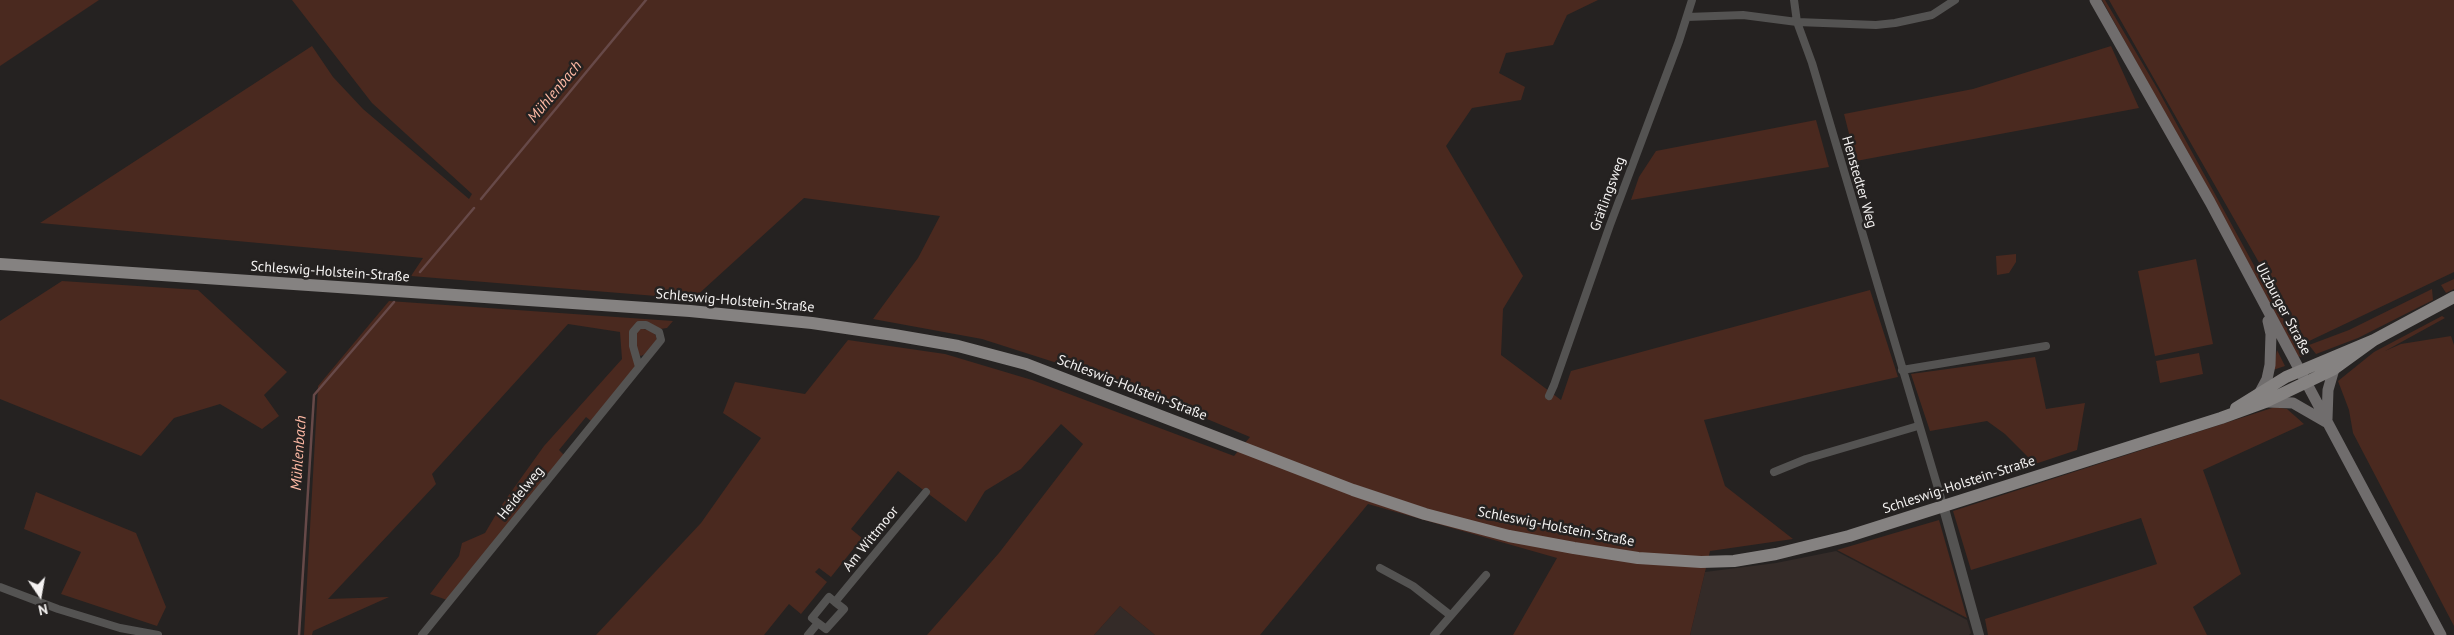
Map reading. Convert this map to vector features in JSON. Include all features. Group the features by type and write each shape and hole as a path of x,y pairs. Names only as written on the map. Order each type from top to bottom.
{"main road":[{"name":"Ulzburger Straße","path":"2095,0 2210,202 2441,635"},
{"name":"Schleswig-Holstein-Straße","path":"0,264 690,311 812,323 922,339 958,346 1026,364 1353,490 1425,514 1509,536 1638,558 1701,562 1734,561 1776,554 1849,536 2221,418 2262,397 2299,371 2374,340"},
{"path":"2374,340 2454,297"},
{"path":"2264,305 2271,334 2271,352 2262,397 2293,403 2328,424"},
{"name":"Schleswig-Holstein-Straße","path":"2262,397 2306,382 2334,369 2374,340"},
{"path":"2328,424 2328,390 2334,369"}],"street":[{"name":"Gräflingsweg","path":"1548,396 1554,385 1692,0"},
{"name":"Henstedter Weg","path":"1794,0 1797,22 1812,63 1918,426 1943,505"},
{"path":"1687,17 1743,15 1797,22 1876,25 1932,15 1955,0"},
{"name":"Heidelweg","path":"422,635 661,340 659,332 646,325 639,325 633,332 633,346 639,367"},
{"path":"1902,370 2046,346"},
{"path":"1774,472 1806,459 1918,426"},
{"name":"Am Wittmoor","path":"808,635 818,623 812,618 829,596 836,602 926,492"},
{"path":"1943,505 1979,635"},
{"path":"1380,568 1413,586 1450,615"},
{"path":"1434,635 1486,574"},
{"path":"0,587 67,612 120,628 158,635"},
{"path":"818,623 826,629 844,609 836,602"}],"shaded area":[{"path":"0,0 99,0 0,66"},
{"path":"292,0 1598,0 1567,15 1553,45 1506,53 1499,73 1525,87 1521,100 1472,108 1446,146 1523,276 1503,309 1501,355 1561,400 1571,371 1870,290 1898,377 1704,420 1725,486 1793,539 1710,551 1690,635 1513,635 1557,558 1368,504 1260,635 1155,635 1120,606 1094,635 927,635 999,553 1083,444 1061,424 1021,469 985,491 966,522 898,471 851,529 862,538 831,577 819,568 815,572 827,582 801,614 789,604 764,635 596,635 701,523 761,438 723,413 735,382 805,394 848,340 945,354 1032,380 1234,456 1250,437 1126,385 982,339 873,319 918,258 940,216 804,198 693,299 411,276 423,258 40,223 312,46 333,77 363,109 469,199 472,194 372,103"},
{"path":"2102,0 2105,0 2157,88 2303,355 2301,357 2298,356"},
{"path":"2109,0 2454,0 2454,272 2305,343"},
{"path":"2111,46 2139,108 1856,161 1844,114 1973,89"},
{"path":"1816,120 1829,167 1631,200 1639,177 1656,151"},
{"path":"2016,254 2016,262 2009,273 1997,275 1996,256"},
{"path":"2196,259 2213,344 2155,356 2138,271"},
{"path":"2454,279 2454,289 2446,293 2441,285"},
{"path":"62,281 198,290 287,372 264,395 279,416 262,429 220,404 174,418 141,456 0,399 0,321"},
{"path":"2432,289 2433,300 2358,338 2316,354 2309,345 2349,330"},
{"path":"389,301 673,321 667,328 660,329 646,323 632,331 636,367 591,421 586,417 559,450 564,455 447,600 430,594 459,556 462,543 485,533 501,506 544,446 622,359 620,332 568,324 432,474 436,484 328,599 389,597 313,631 312,635 304,635 318,386"},
{"path":"2442,316 2445,318 2385,351 2401,344 2451,336 2454,345 2454,626 2353,433 2349,410 2338,381 2374,352"},
{"path":"639,328 652,331 657,341 648,353 641,356 636,353 634,332"},
{"path":"2277,350 2285,366 2273,370"},
{"path":"2199,353 2203,374 2160,383 2156,361"},
{"path":"2035,357 2046,409 2085,403 2077,450 2035,464 2005,434 1987,421 1930,431 1911,374"},
{"path":"2275,407 2287,409 2304,424 2203,470 2241,574 2193,607 2207,635 1988,635 1985,619 2157,564 2141,518 1971,570 1953,511"},
{"path":"36,492 136,533 166,607 157,626 61,594 81,552 24,529"},
{"path":"1939,520 1967,618 1837,550"},
{"path":"1836,551 1967,620 1971,633 1969,635 1690,635 1705,572 1776,563"},
{"path":"1120,606 1155,635 1094,635"}],"waterway":[{"name":"Mühlenbach","path":"481,199 646,0"},
{"name":"Mühlenbach","path":"420,272 474,208"},
{"name":"Mühlenbach","path":"299,635 314,395 394,302"}]}
